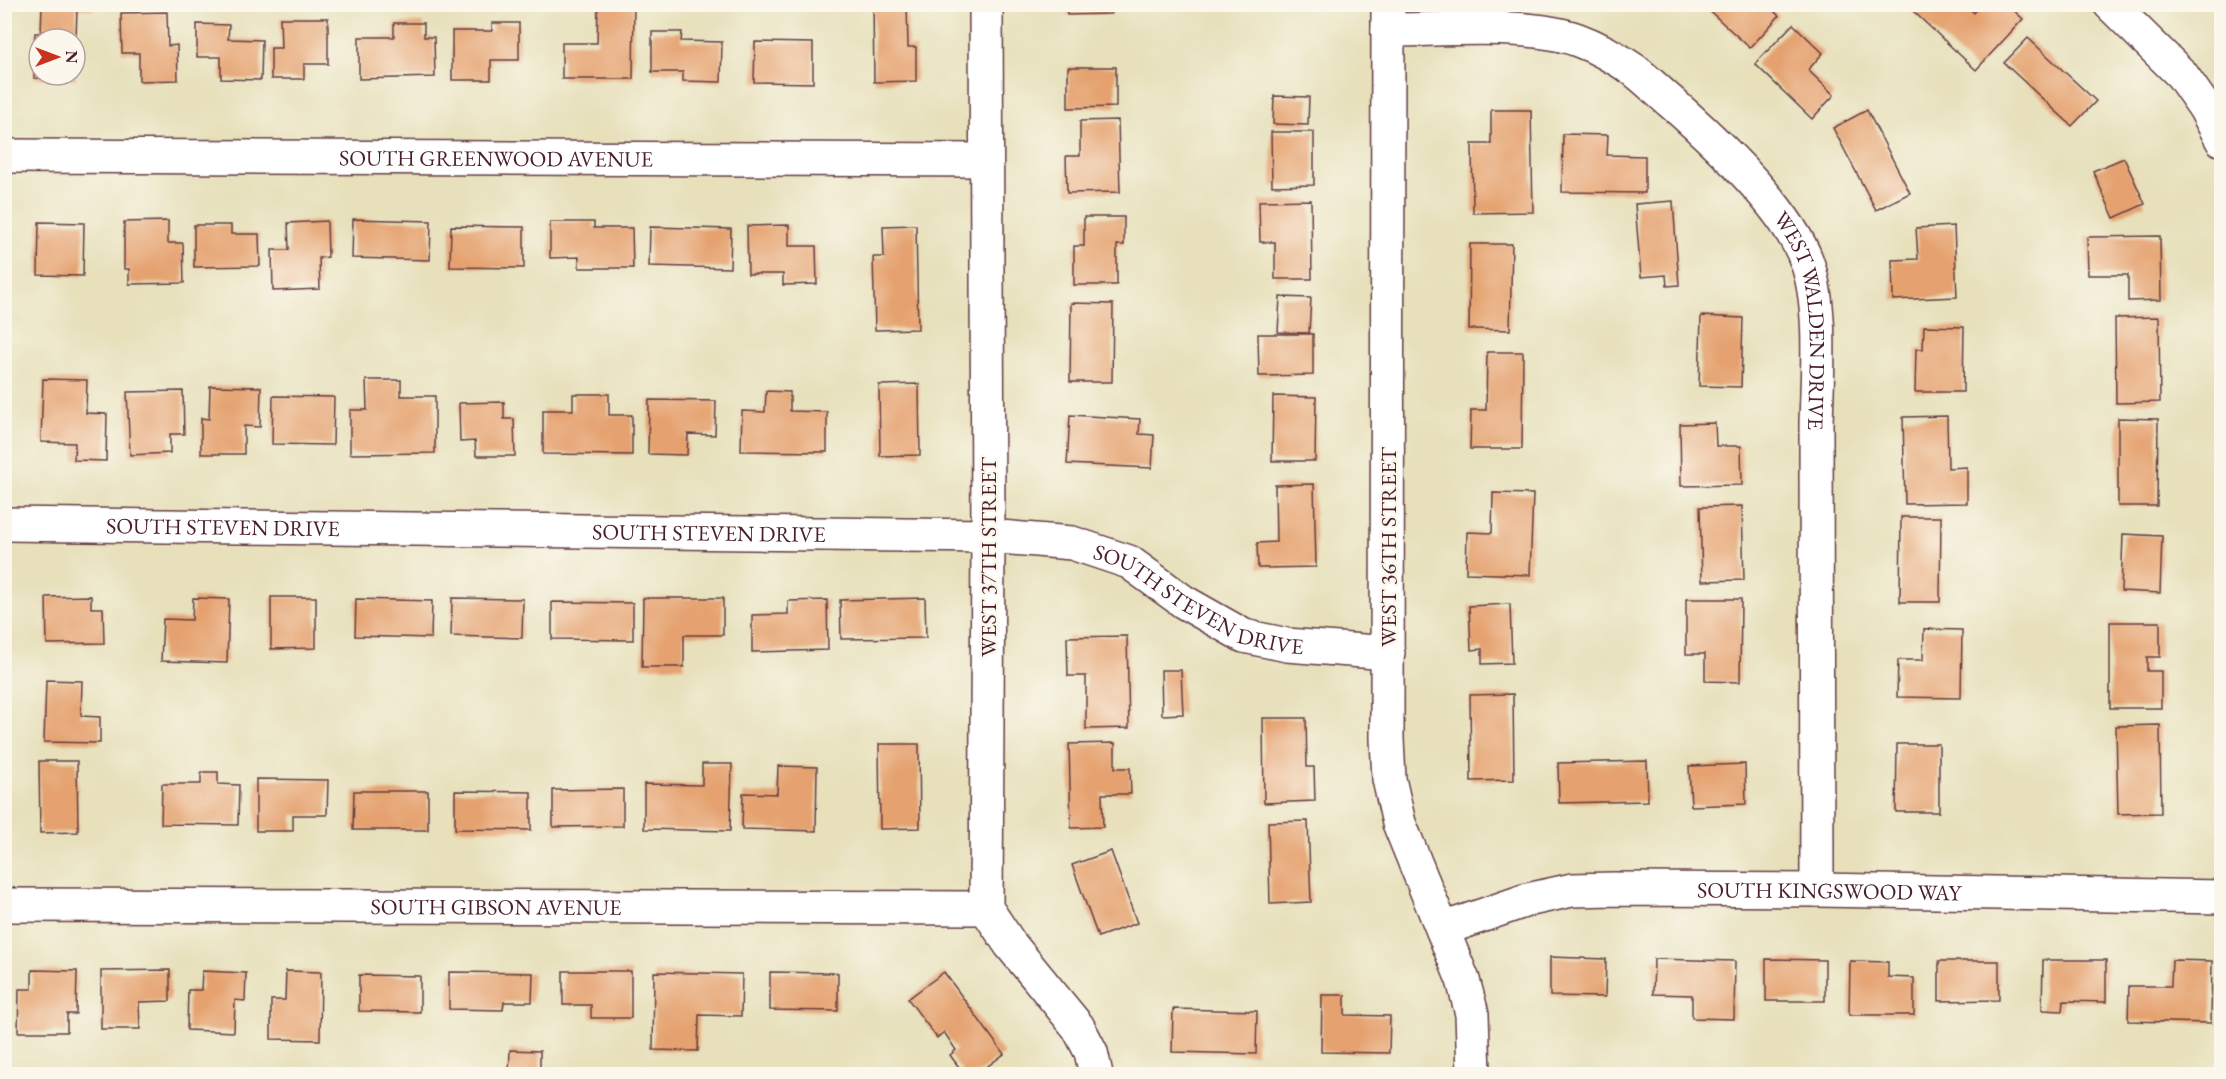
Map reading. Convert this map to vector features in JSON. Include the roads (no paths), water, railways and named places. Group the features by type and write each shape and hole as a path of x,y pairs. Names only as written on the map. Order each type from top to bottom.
{"street":[{"name":"WEST 37TH STREET","path":"986,4 988,536 986,908"},
{"path":"2110,4 2182,75 2205,108 2222,140"},
{"name":"WEST 36TH STREET","path":"1388,17 1387,740 1389,779 1399,823 1463,980 1472,1014 1474,1074"},
{"name":"WEST WALDEN DRIVE","path":"1388,17 1524,31 1578,40 1603,52 1635,70 1703,131 1763,194 1791,230 1806,261 1814,296 1818,366 1816,425 1817,890"},
{"name":"SOUTH GREENWOOD AVENUE","path":"4,156 986,160"},
{"name":"SOUTH STEVEN DRIVE","path":"4,524 988,536 1072,543 1120,559 1155,579 1184,602 1244,636 1287,645 1388,652"},
{"name":"SOUTH KINGSWOOD WAY","path":"1443,929 1527,900 1572,890 1817,890 2222,897"},
{"name":"SOUTH GIBSON AVENUE","path":"4,906 986,908"},
{"path":"986,908 1022,960 1078,1028 1091,1052 1096,1074"}]}
